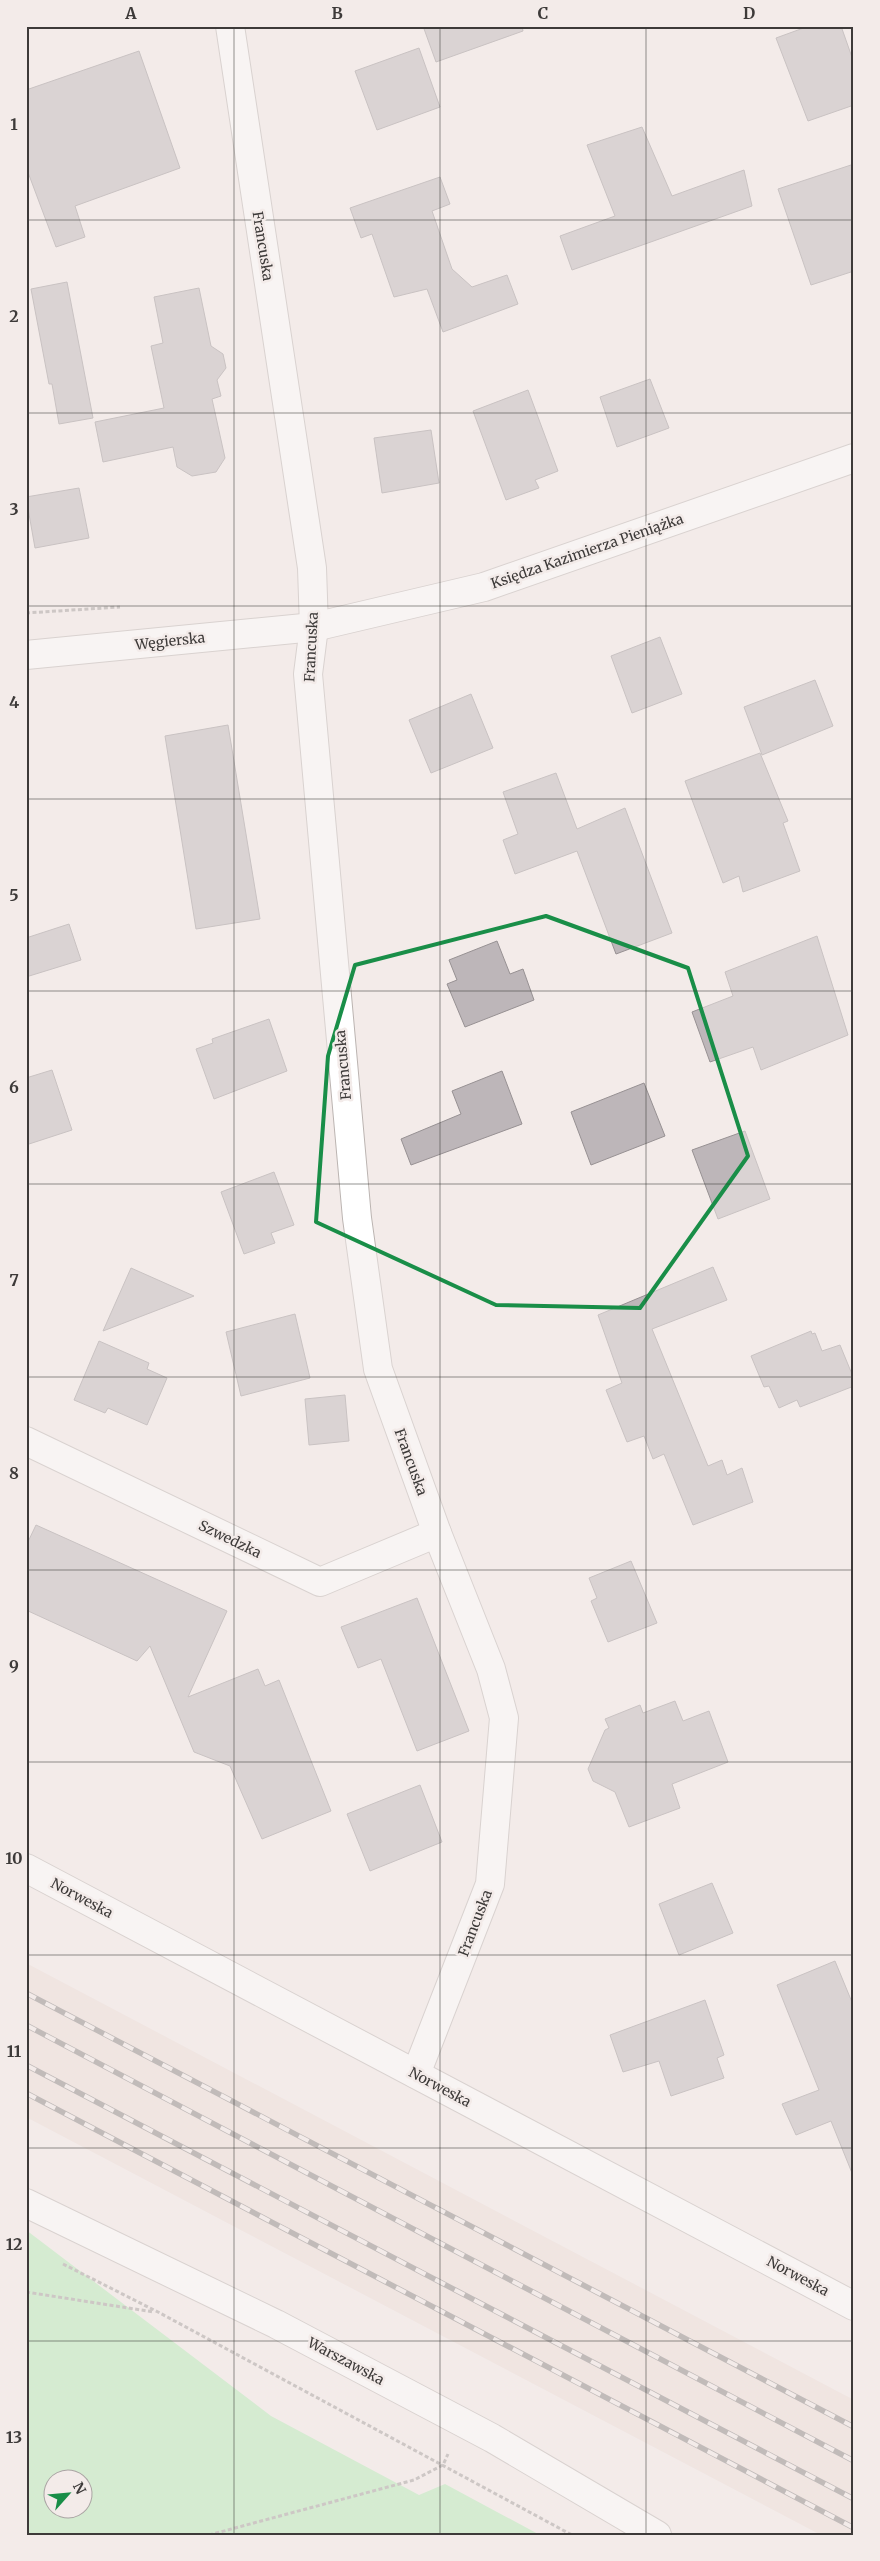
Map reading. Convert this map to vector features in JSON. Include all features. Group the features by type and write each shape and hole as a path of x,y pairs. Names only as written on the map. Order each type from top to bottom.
{"street":[{"name":"Francuska","path":"230,26 312,568 314,627 308,674 358,1227 378,1368 437,1534 491,1669 504,1718 490,1884 416,2074"},
{"name":"Księdza Kazimierza Pieniążka","path":"314,627 484,588 854,458"},
{"name":"Węgierska","path":"26,655 314,627"},
{"name":"Szwedzka","path":"26,1441 320,1582 437,1534"},
{"name":"Norweska","path":"26,1868 854,2306"},
{"name":"Warszawska","path":"26,2204 276,2324 461,2422 656,2535"}],"path":[{"path":"26,613 127,607"},
{"path":"61,2263 158,2312 572,2535"},
{"path":"26,2292 178,2314"},
{"path":"209,2535 240,2525 414,2480 444,2465 461,2422"}],"highlighted area":[{"path":"546,916 688,968 748,1156 640,1308 496,1305 316,1222 328,1056 355,965"}],"shaded area":[{"path":"26,1963 854,2400 854,2535 821,2535 26,2117"}],"green space":[{"path":"26,2230 271,2416 419,2495 445,2484 540,2535 26,2535"}],"building":[{"path":"423,26 522,26 523,31 436,62"},
{"path":"809,26 841,26 854,63 854,105 808,121 776,38"},
{"path":"419,48 440,107 377,130 355,71"},
{"path":"139,51 180,168 75,206 85,237 56,247 26,167 26,90"},
{"path":"642,127 672,196 744,170 752,206 572,270 560,236 615,216 587,145"},
{"path":"854,164 854,271 811,285 778,189"},
{"path":"440,177 450,204 432,211 452,269 472,287 507,275 518,304 443,332 427,289 394,297 372,234 361,238 350,208"},
{"path":"67,282 93,418 59,424 52,384 49,384 31,289"},
{"path":"199,288 211,346 223,354 226,368 217,380 221,396 212,399 225,458 216,472 192,476 177,467 173,447 103,462 95,422 164,408 151,346 163,343 154,297"},
{"path":"650,379 669,428 617,447 600,397"},
{"path":"528,390 558,471 535,480 539,488 506,500 473,411"},
{"path":"431,430 439,483 382,493 374,438"},
{"path":"79,488 89,538 35,548 26,497"},
{"path":"660,637 682,694 632,713 611,656"},
{"path":"815,680 833,726 762,755 744,707"},
{"path":"471,694 493,748 431,773 409,720"},
{"path":"228,725 260,919 196,929 165,736"},
{"path":"760,753 788,821 783,823 800,871 743,892 739,876 723,883 685,781"},
{"path":"556,773 577,829 625,808 672,933 616,954 577,851 515,874 503,840 518,834 503,792"},
{"path":"69,924 81,960 26,977 26,938"},
{"path":"817,936 848,1035 761,1070 753,1047 710,1062 692,1012 733,996 725,972"},
{"path":"497,941 510,974 523,969 534,1000 465,1027 447,984 457,980 449,960"},
{"path":"269,1019 287,1071 214,1099 196,1049 213,1043 212,1039"},
{"path":"52,1070 72,1130 26,1145 26,1078"},
{"path":"502,1071 522,1124 411,1165 401,1139 461,1114 452,1091"},
{"path":"644,1083 665,1136 591,1165 571,1112"},
{"path":"745,1131 770,1199 718,1219 692,1150"},
{"path":"274,1172 294,1225 271,1233 275,1243 244,1254 221,1192"},
{"path":"713,1267 727,1300 652,1329 708,1466 722,1460 727,1475 742,1468 753,1502 693,1525 664,1454 653,1459 644,1436 627,1442 606,1390 622,1383 598,1315"},
{"path":"131,1268 194,1296 103,1331"},
{"path":"295,1314 310,1378 241,1396 226,1332"},
{"path":"811,1331 812,1334 815,1333 822,1351 840,1345 854,1379 854,1386 800,1407 797,1400 779,1408 769,1386 764,1387 751,1356"},
{"path":"99,1341 149,1363 147,1369 167,1378 147,1425 108,1408 105,1413 74,1400"},
{"path":"345,1395 349,1441 309,1445 305,1399"},
{"path":"36,1525 227,1611 188,1697 258,1669 265,1686 279,1680 331,1811 262,1839 230,1766 194,1752 150,1646 137,1661 26,1610 26,1546"},
{"path":"631,1561 657,1623 608,1642 591,1601 597,1598 589,1578"},
{"path":"417,1598 469,1731 417,1751 381,1659 358,1668 341,1627"},
{"path":"675,1701 683,1721 709,1711 728,1762 672,1784 680,1808 629,1827 615,1792 593,1781 588,1769 605,1730 609,1728 605,1719 640,1705 643,1713"},
{"path":"420,1785 442,1842 370,1871 347,1814"},
{"path":"712,1883 733,1933 679,1955 659,1904"},
{"path":"835,1961 854,2007 852,2173 831,2121 796,2135 782,2104 819,2090 777,1985"},
{"path":"705,2000 724,2055 717,2058 724,2078 671,2096 659,2061 623,2072 610,2035"}],"railway":[{"path":"26,1993 854,2427"},
{"path":"26,2025 854,2461"},
{"path":"26,2065 854,2499"},
{"path":"26,2093 854,2528"}]}
